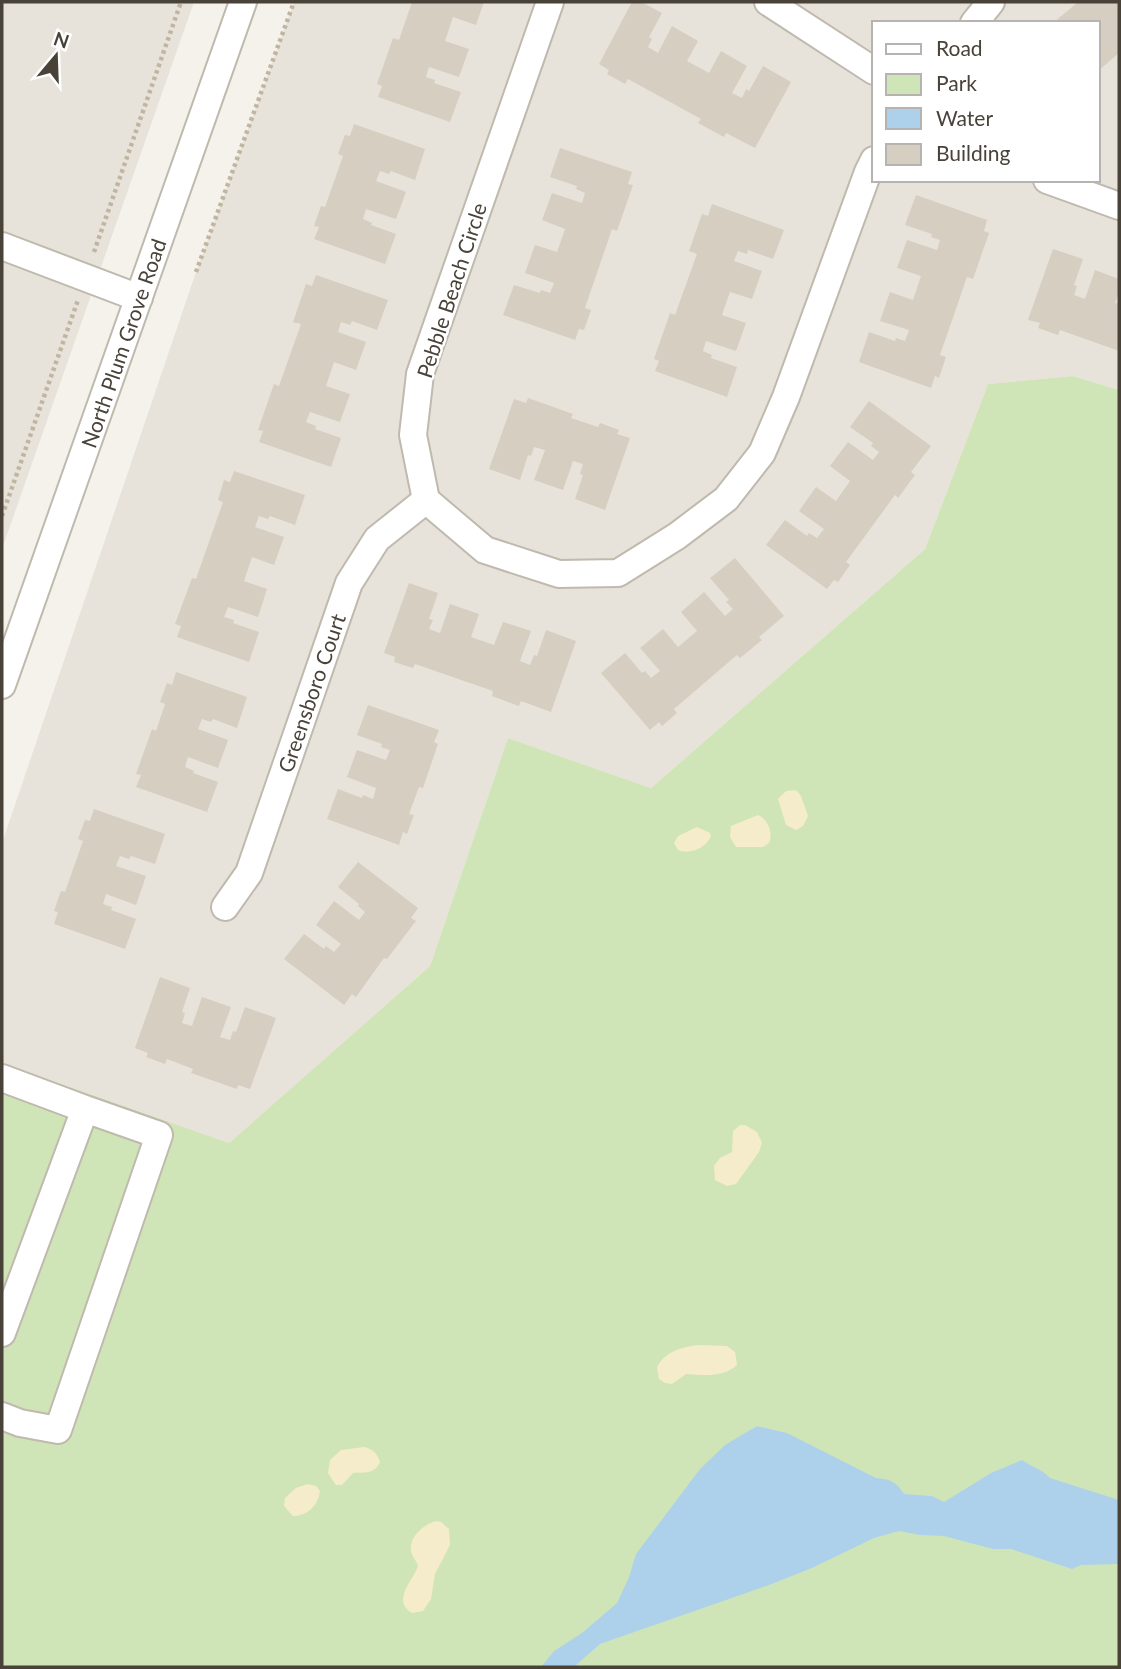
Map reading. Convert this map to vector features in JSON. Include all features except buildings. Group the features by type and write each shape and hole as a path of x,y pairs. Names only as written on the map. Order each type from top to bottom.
{"street":[{"name":"North Plum Grove Road","path":"2,685 243,2"},
{"name":"Pebble Beach Circle","path":"426,500 413,435 420,374 550,2"},
{"path":"768,2 872,70"},
{"path":"976,21 991,2"},
{"path":"426,500 485,550 559,574 618,573 677,536 726,499 762,453 786,397 872,164"},
{"path":"1053,182 1119,206"},
{"path":"2,246 139,298"},
{"name":"Greensboro Court","path":"225,907 249,873 349,583 377,539 426,500"},
{"path":"2,1078 159,1135 58,1430 20,1423 2,1416"},
{"path":"2,1333 85,1109"}],"path":[{"path":"101,232 181,2"},
{"path":"196,271 294,2"},
{"path":"2,516 69,326"}],"shaded area":[{"path":"2,2 194,2 2,549"},
{"path":"294,2 1119,2 1119,390 1073,376 988,384 925,549 651,788 508,738 430,966 229,1143 2,1063 2,843 196,272"}],"green space":[{"path":"1073,376 1119,390 1119,1667 2,1667 2,1063 229,1143 430,966 508,738 651,788 925,549 988,384"}],"sand":[{"path":"796,790 808,816 803,826 796,830 786,825 778,799 786,791"},
{"path":"758,815 769,827 769,843 763,847 736,847 730,837 731,826"},
{"path":"697,827 710,833 709,840 692,851 678,850 674,843 678,836"},
{"path":"740,1125 757,1132 762,1143 759,1152 736,1184 727,1186 715,1180 714,1166 720,1158 732,1152 733,1131"},
{"path":"697,1345 727,1346 735,1352 737,1365 719,1374 686,1374 672,1384 659,1379 657,1367 665,1357 679,1349"},
{"path":"364,1447 376,1454 380,1462 378,1466 369,1472 353,1473 342,1485 336,1485 328,1473 330,1460 341,1450"},
{"path":"308,1484 316,1486 320,1491 317,1501 307,1512 293,1516 284,1506 285,1498 296,1488"},
{"path":"436,1521 449,1529 450,1545 435,1574 431,1599 423,1611 412,1613 403,1602 405,1590 418,1566 411,1545 419,1531"}],"water":[{"path":"757,1426 787,1433 876,1478 893,1482 904,1494 932,1496 944,1502 991,1473 1022,1460 1050,1478 1119,1500 1119,1564 1081,1565 1072,1569 1011,1549 993,1549 944,1536 899,1531 874,1538 769,1585 600,1644 574,1667 541,1667 554,1651 582,1633 617,1603 636,1554 700,1469 725,1445"}]}
